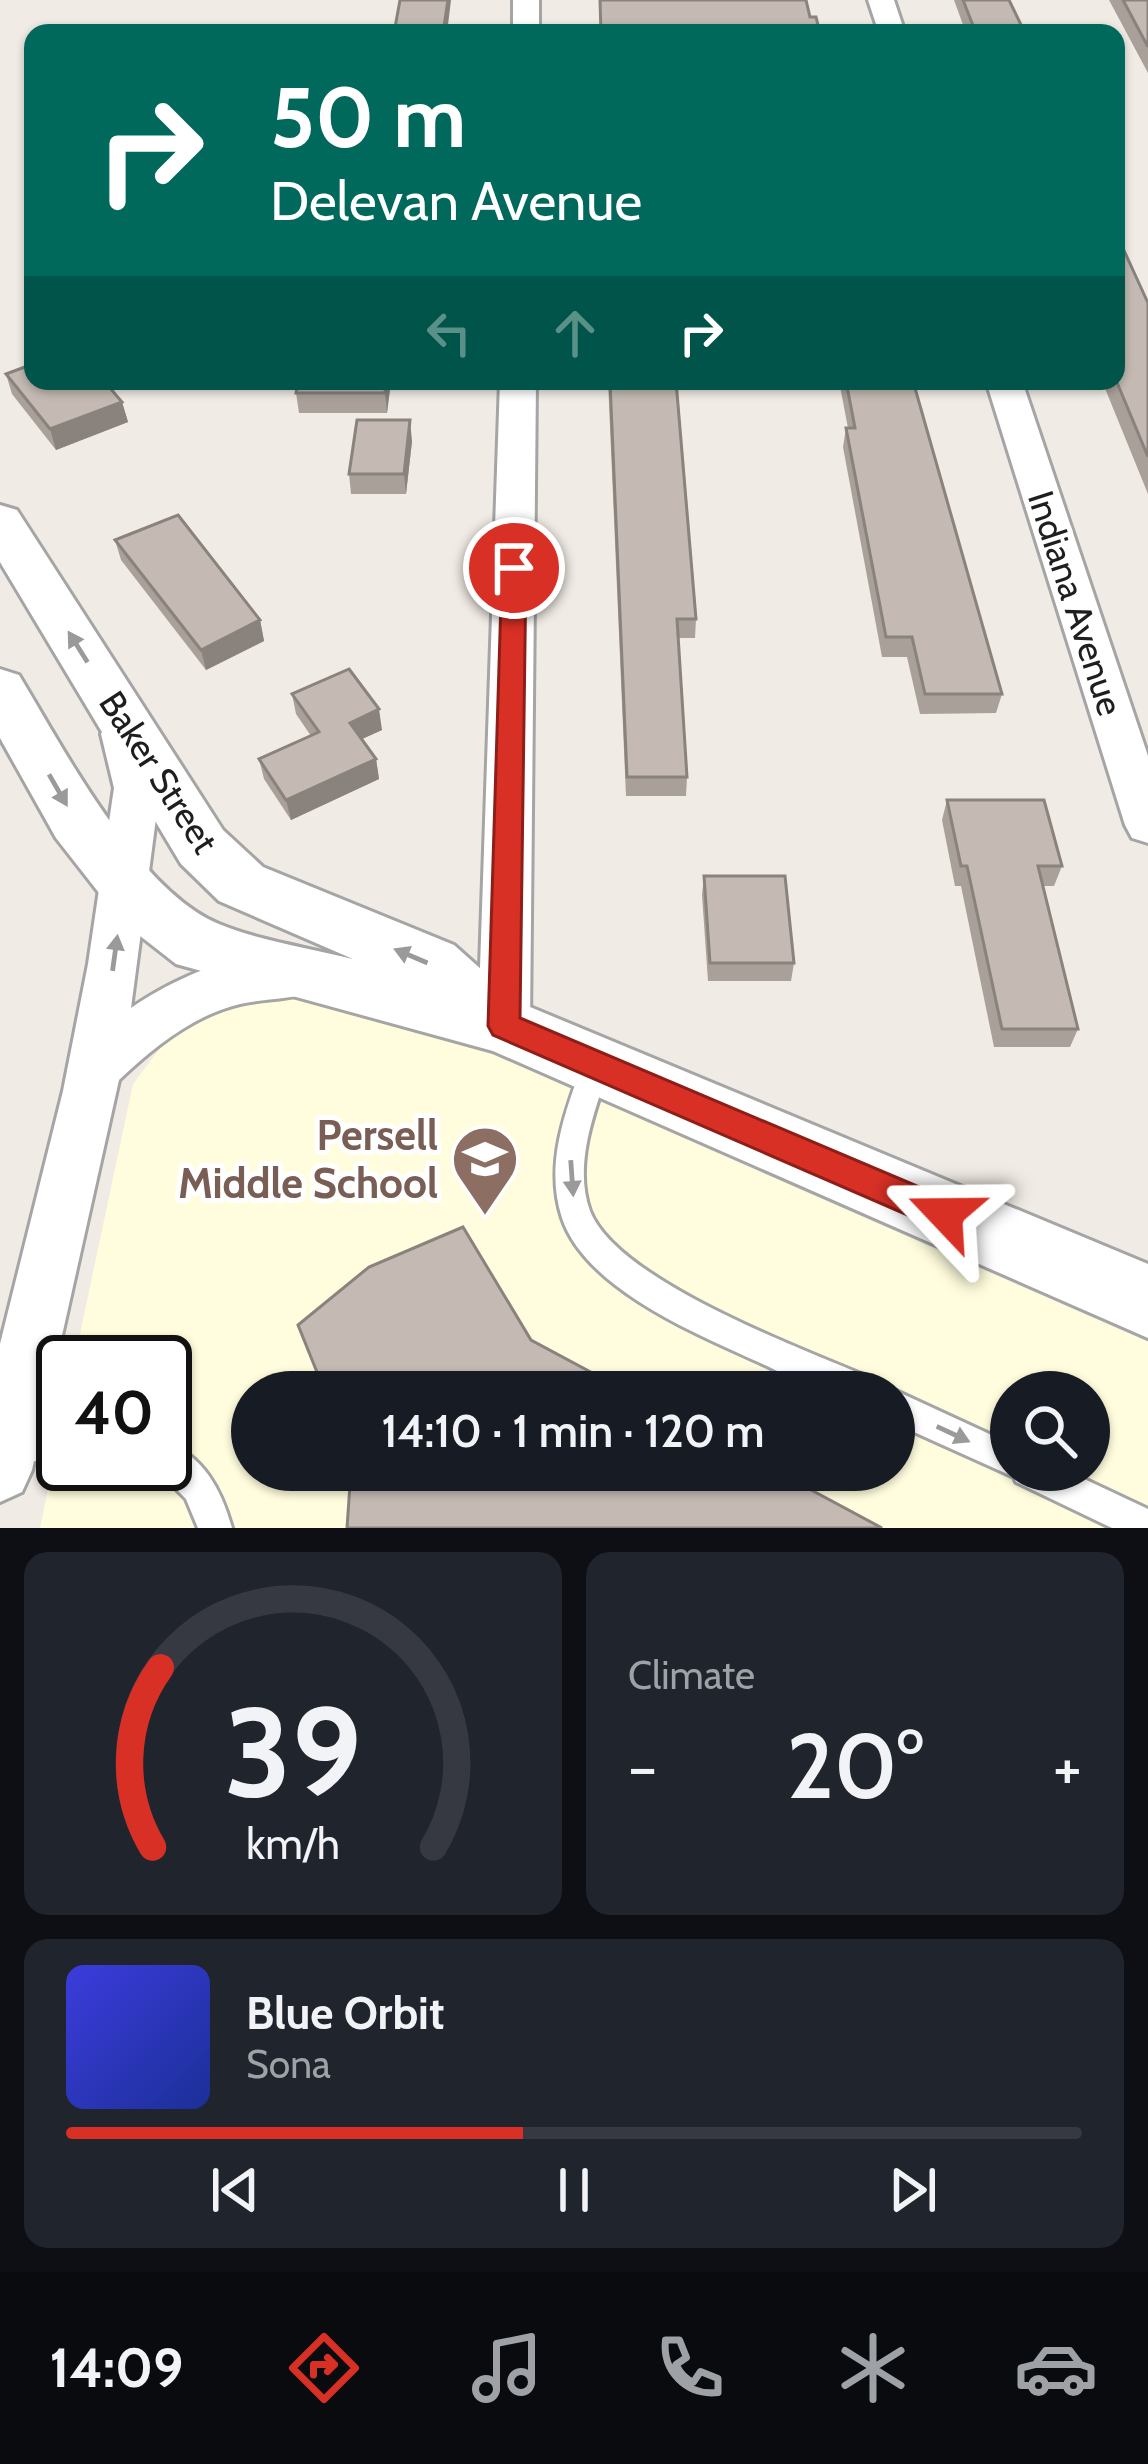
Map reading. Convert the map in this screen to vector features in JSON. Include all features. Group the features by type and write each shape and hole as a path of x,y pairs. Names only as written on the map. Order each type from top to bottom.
{"street":[{"path":"504,1026 518,390"},
{"name":"Indiana Avenue","path":"1007,390 1148,825"},
{"name":"Baker Street","path":"0,521 202,848 241,884 432,964 504,1026"},
{"name":"Baker Street","path":"0,688 76,822 143,903 197,945 504,1026 1148,1301"},
{"path":"3,1458 94,1069 126,883 137,788 118,712"},
{"path":"94,1069 152,1018 187,1000 267,977 315,976"}],"lane":[{"path":"596,1066 570,1148 576,1216 588,1242 610,1266 660,1295 819,1371"},
{"path":"915,1416 990,1452"},
{"path":"3,1458 36,1452"},
{"path":"192,1480 208,1501 214,1528"},
{"path":"1072,1491 1148,1527"}],"shaded area":[{"name":"Persell Middle School","path":"330,983 1148,1342 1148,1528 40,1528 48,1491 192,1491 192,1335 80,1335 133,1084 173,1031 200,1009"}],"building":[{"path":"400,0 448,0 444,24 396,24"},
{"path":"600,0 806,0 810,17 816,17 818,24 601,24"},
{"path":"963,0 1009,0 1021,24 972,24"},
{"path":"1123,0 1148,0 1148,47"},
{"path":"1125,253 1148,303 1148,457 1120,390 1125,390"},
{"path":"24,367 24,390 112,390 122,402 50,429 6,374"},
{"path":"296,390 385,390 385,393"},
{"path":"610,390 677,390 696,619 677,619 687,777 627,777"},
{"path":"848,390 916,390 1002,694 925,694 912,637 886,637 846,428 855,428"},
{"path":"357,420 410,420 404,474 349,474"},
{"path":"178,515 260,620 201,650 115,540"},
{"path":"349,669 379,709 350,723 376,759 286,800 259,759 319,732 292,694"},
{"path":"947,800 1044,800 1062,866 1038,866 1078,1029 1002,1029 967,866 961,866"},
{"path":"704,876 785,876 794,963 710,963"},
{"path":"463,1227 531,1340 589,1371 317,1371 298,1325 369,1267"},
{"path":"350,1491 813,1491 882,1528 347,1528"}],"place":[{"name":"Persell Middle School","path":"485,1218"}],"route":[{"path":"514,568 504,1026 945,1214"}]}
